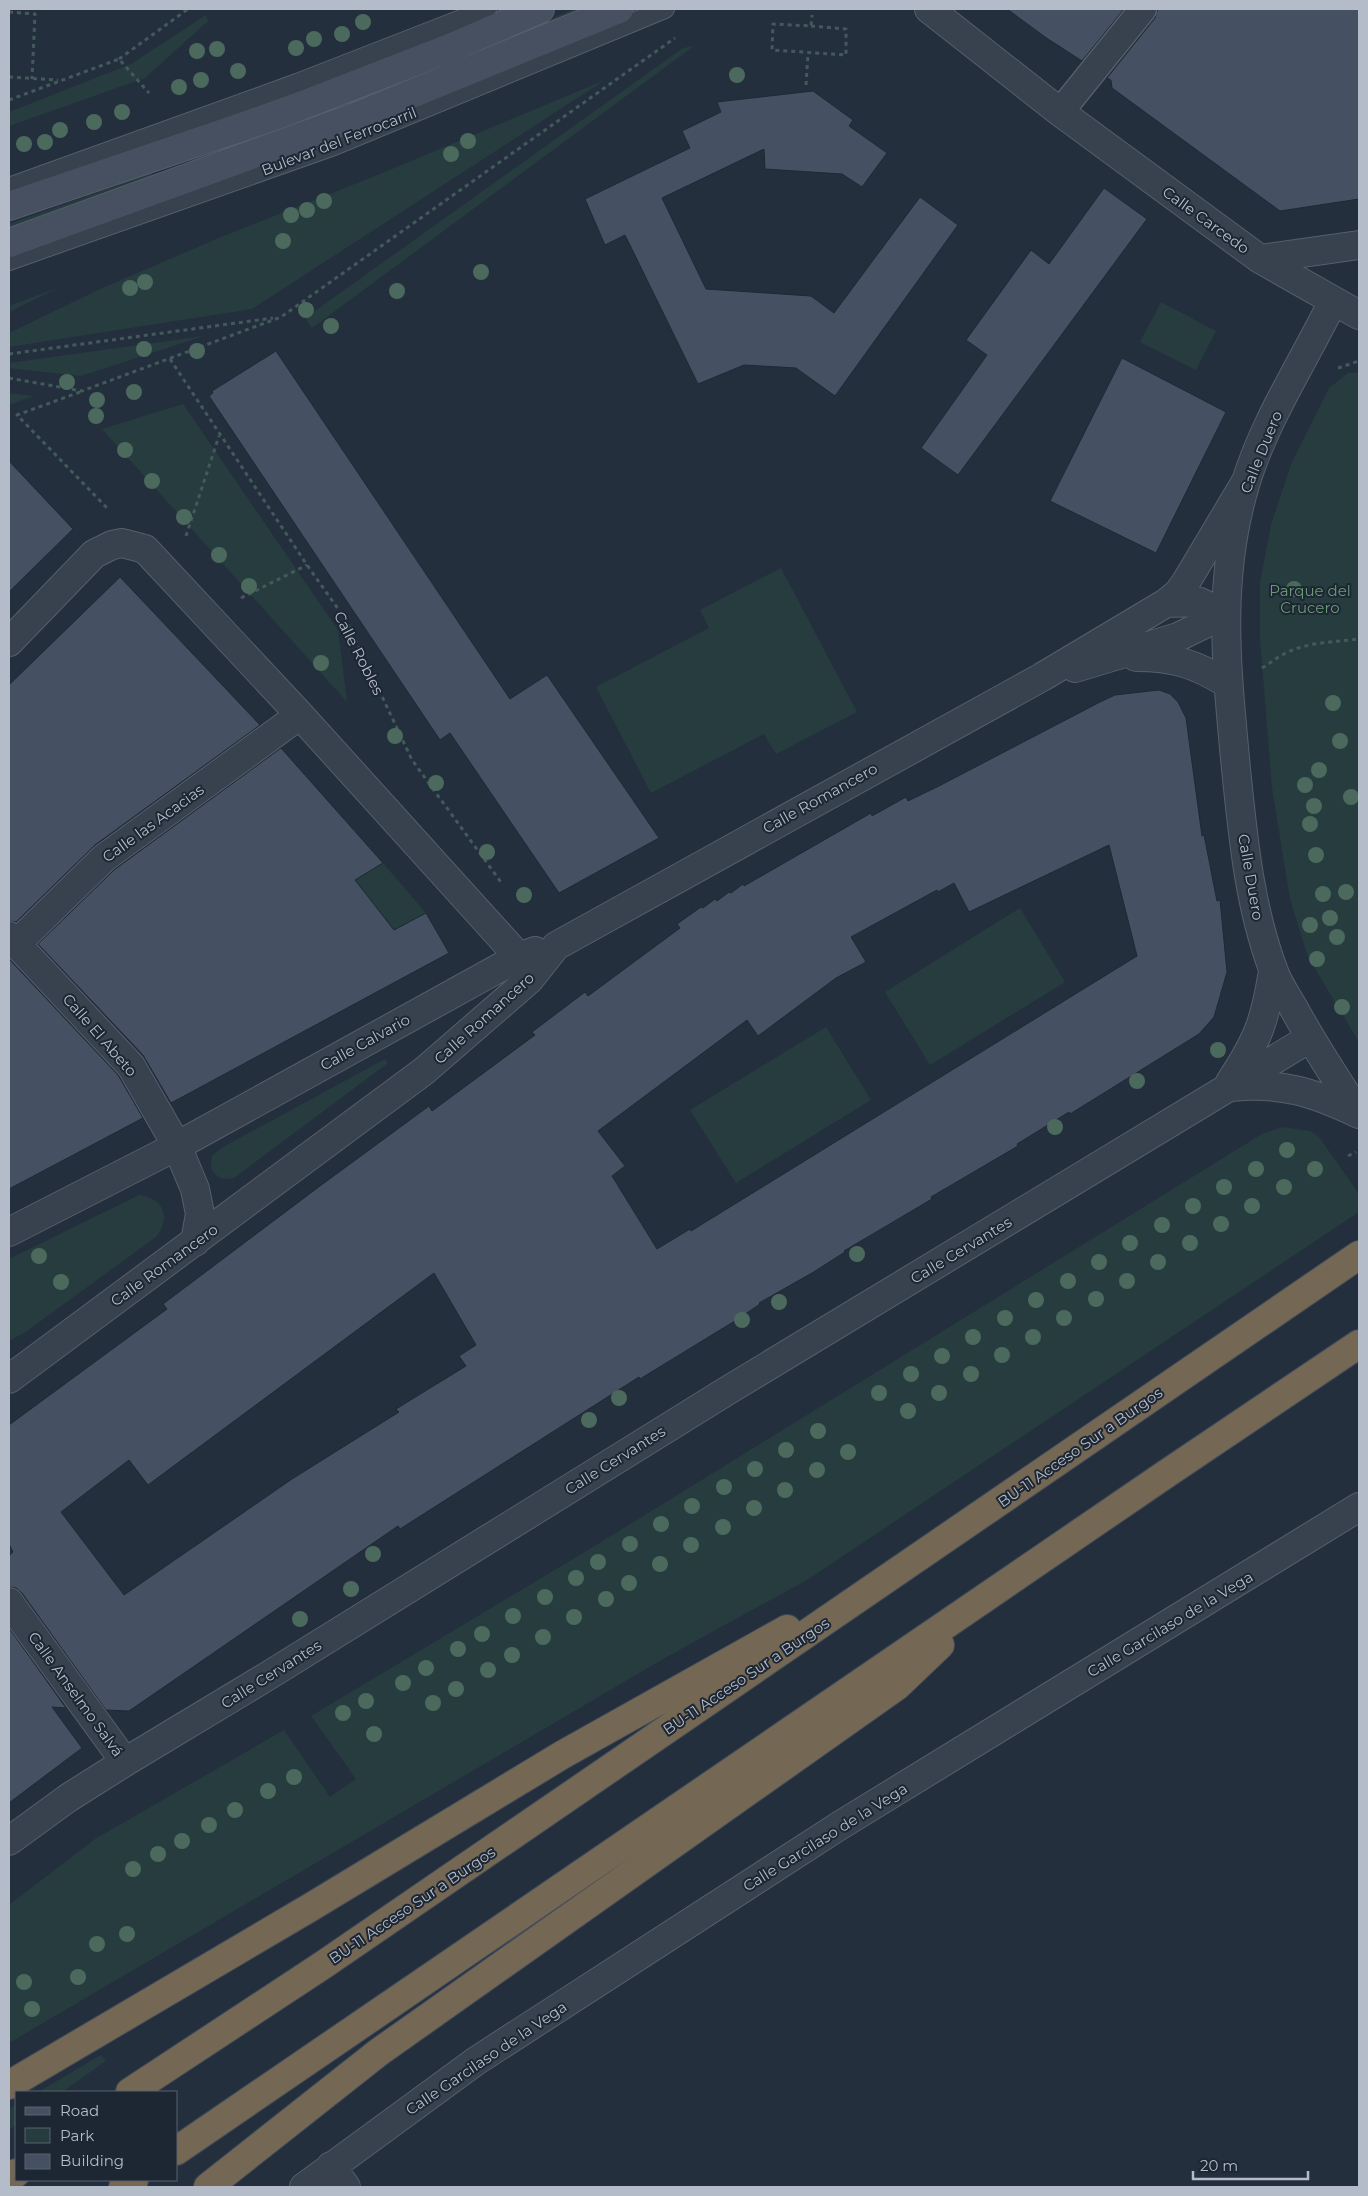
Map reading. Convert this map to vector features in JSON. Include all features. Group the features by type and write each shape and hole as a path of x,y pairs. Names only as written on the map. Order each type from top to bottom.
{"highway":[{"name":"BU-11 Acceso Sur a Burgos","path":"132,2091 323,1965 952,1536 1359,1255"},
{"path":"178,2150 1359,1344"},
{"path":"9,2085 303,1912 562,1755 952,1536"},
{"path":"208,2187 379,2052 897,1686 999,1589"}],"main road":[{"path":"9,206 277,115 445,50 540,9"},
{"name":"Bulevar del Ferrocarril","path":"9,243 353,118 619,9"}],"street":[{"name":"Calle Carcedo","path":"929,9 1060,112 1260,259 1359,315"},
{"path":"1060,112 1143,9"},
{"path":"1260,259 1359,244"},
{"name":"Calle Duero","path":"1333,301 1290,384 1246,484 1235,524 1230,555 1225,614 1228,684 1246,863 1258,917 1273,970 1310,1038 1359,1114"},
{"name":"Calle Romancero","path":"9,1379 424,1071 529,980 556,946 1042,677 1166,603 1178,593 1186,582 1246,484"},
{"path":"9,642 94,554 122,542 145,549 300,715 519,956"},
{"path":"1166,603 1200,602 1225,614"},
{"name":"Calle Romancero","path":"1042,677 1178,637 1225,614"},
{"name":"Calle Romancero","path":"1109,658 1166,658 1207,670 1228,684"},
{"name":"Calle las Acacias","path":"13,940 104,858 300,715"},
{"name":"Calle El Abeto","path":"13,940 131,1066 177,1146"},
{"name":"Calle Calvario","path":"9,1232 177,1146 519,956 556,946"},
{"name":"Calle Cervantes","path":"1226,1088 1250,1052 1258,1036 1266,1012 1273,970"},
{"name":"Calle Cervantes","path":"9,1841 68,1798 125,1762 266,1678 722,1394 1095,1170 1310,1038"},
{"name":"Calle Cervantes","path":"1226,1088 1257,1084 1302,1090 1325,1098 1359,1114"},
{"path":"177,1146 195,1189 200,1214 195,1242"},
{"name":"Calle Garcilaso de la Vega","path":"304,2187 338,2177 476,2061 831,1831 1359,1507"},
{"name":"Calle Anselmo Salvá","path":"9,1602 125,1762"}],"lane":[{"path":"9,187 288,87 488,9"},
{"name":"Bulevar del Ferrocarril","path":"9,261 334,146 665,9"}],"path":[{"path":"9,100 119,59 188,9"},
{"path":"9,12 35,14 32,79"},
{"path":"811,26 812,15"},
{"path":"773,24 811,26 846,29 846,55 772,50 773,24"},
{"path":"102,515 109,510 17,415 281,317 680,35"},
{"path":"806,85 808,53"},
{"path":"119,59 149,93"},
{"path":"9,77 61,81"},
{"path":"9,354 281,317"},
{"name":"Calle Robles","path":"170,359 306,565 346,620 412,760 507,890"},
{"path":"1332,375 1338,367 1359,362"},
{"path":"9,378 82,391"},
{"path":"186,536 219,435"},
{"path":"241,598 306,565"},
{"path":"1260,669 1283,655 1314,644 1359,639"},
{"path":"1348,1156 1356,1152"}],"green space":[{"path":"574,9 595,9 522,39 191,166 189,160 340,106"},
{"path":"206,15 208,21 145,78 9,126 9,112 131,64"},
{"path":"694,46 312,328 305,318 683,48"},
{"path":"605,80 252,309 9,347 9,333 98,290 221,237 375,176"},
{"path":"152,173 155,178 9,229 9,224"},
{"path":"62,286 9,312 9,306"},
{"path":"1161,302 1216,331 1196,370 1140,342"},
{"path":"204,336 81,376 9,368 9,363"},
{"name":"Parque del Crucero","path":"1348,373 1359,373 1359,1042 1308,957 1290,899 1272,788 1260,639 1260,582 1271,525 1292,462 1329,388"},
{"path":"9,393 34,396 9,405"},
{"path":"183,404 338,630 347,702 102,429"},
{"path":"781,568 857,712 776,754 764,734 651,793 596,687 709,628 700,610"},
{"path":"383,863 426,913 394,930 386,919 328,897"},
{"path":"1020,908 1065,982 930,1065 885,992"},
{"path":"826,1027 871,1100 736,1183 690,1110"},
{"path":"385,1059 388,1063 234,1178 220,1178 211,1168 212,1156 223,1147"},
{"path":"1282,1127 1310,1131 1319,1137 1359,1194 1359,1212 807,1580 670,1655 9,2043 9,1905 95,1839 284,1730 330,1797 356,1779 311,1716 593,1547 1262,1134"},
{"path":"139,1195 154,1200 162,1210 163,1222 161,1230 156,1237 27,1331 9,1341 9,1259"},
{"path":"101,2055 106,2061 63,2091 40,2091"},
{"path":"15,2106 15,2126 9,2130 9,2109"}],"building":[{"path":"1007,9 1124,9 1082,61"},
{"path":"1158,9 1359,9 1359,199 1280,211 1112,88 1111,80 1107,78 1155,18"},
{"path":"813,91 853,120 849,126 887,153 862,187 842,174 765,169 764,149 662,198 706,289 811,296 834,313 920,197 958,225 835,396 796,368 744,365 698,384 625,235 605,245 585,199 690,148 682,131 721,112 717,102"},
{"path":"1104,188 1147,219 958,475 921,448 987,355 966,340 1031,250 1049,264"},
{"path":"276,351 510,699 547,675 659,838 559,893 450,733 440,740 209,396 213,393 212,391"},
{"path":"1122,358 1226,412 1156,553 1050,501"},
{"path":"9,461 73,529 9,592"},
{"path":"120,577 260,725 95,845 16,922 9,921 9,685"},
{"path":"1159,690 1170,694 1178,702 1186,718 1202,836 1204,835 1217,901 1220,900 1227,972 1214,1017 1199,1034 1070,1114 1069,1112 1017,1144 1018,1146 931,1197 932,1199 844,1251 812,1273 759,1303 738,1319 640,1379 639,1377 400,1529 398,1526 129,1711 106,1710 22,1593 16,1588 9,1587 9,1556 13,1552 9,1544 9,1425 167,1309 163,1304 320,1186 429,1106 432,1111 535,1035 532,1032 585,992 588,996 680,928 677,924 701,907 703,908 715,899 717,901 743,884 744,886 871,813 872,816 906,797 908,801 1115,695","holes":["1109,845 1137,956 691,1231 690,1229 657,1249 612,1176 625,1166 598,1131 747,1020 758,1036 836,978 866,962 851,937 937,890 938,892 954,883 969,912","434,1273 476,1345 459,1356 466,1366 396,1409 399,1412 292,1479 124,1595 61,1512 129,1460 148,1485"]},
{"path":"281,748 383,863 355,880 394,930 426,913 449,953 171,1103 143,1055 38,944 114,870"},
{"path":"9,959 118,1075 143,1118 9,1189"},
{"path":"9,1628 66,1708 52,1707 82,1748 9,1803"}]}
